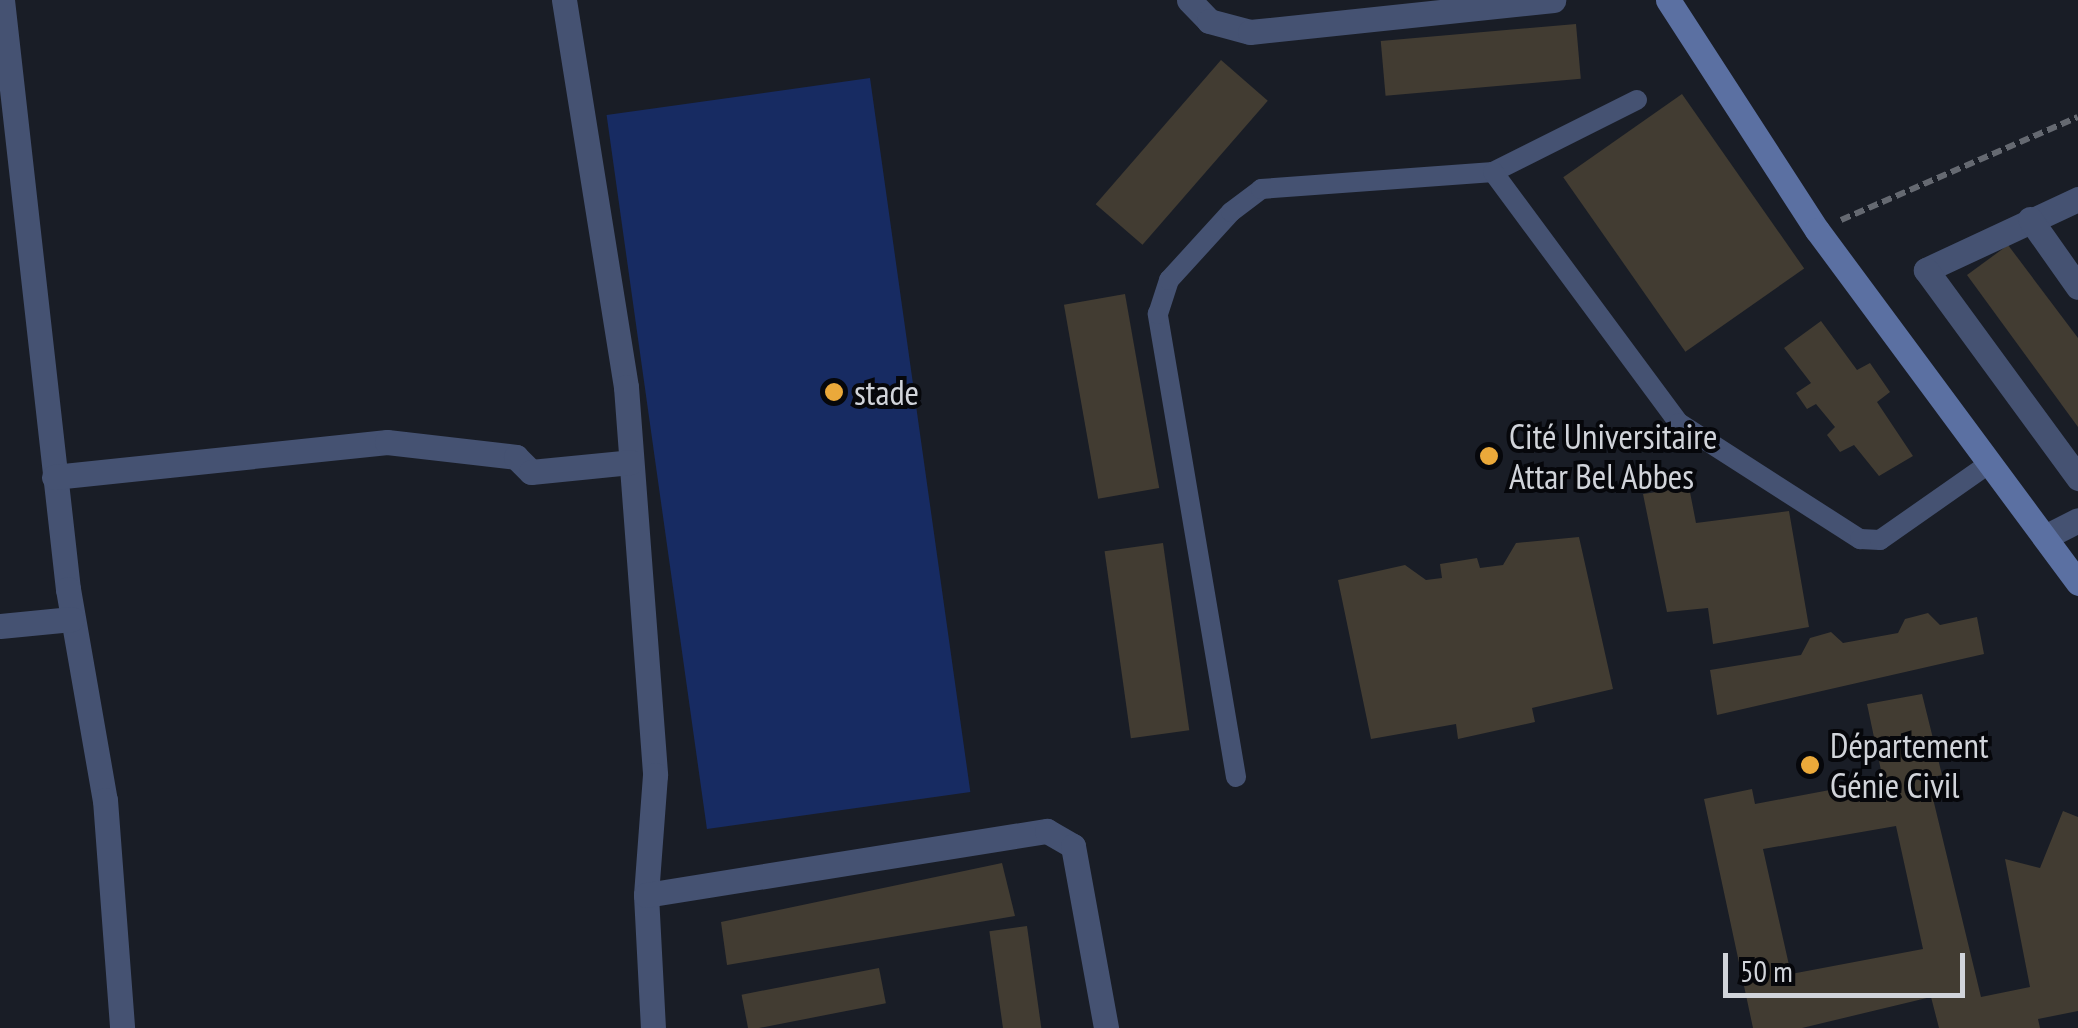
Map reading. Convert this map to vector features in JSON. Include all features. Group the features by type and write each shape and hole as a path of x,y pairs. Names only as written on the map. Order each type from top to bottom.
{"street":[{"path":"564,0 626,387 655,775 646,895 653,1028"},
{"path":"1189,0 1209,21 1250,32 1553,0"},
{"path":"1668,0 1817,230 2078,582"},
{"path":"1,7 72,618 105,800 122,1028"},
{"path":"2078,199 1926,270 2078,478"},
{"path":"2030,219 2078,287"},
{"path":"54,476 387,442 516,457 532,472 631,462"},
{"path":"2045,537 2078,520"},
{"path":"0,626 72,618"},
{"path":"646,895 1047,831 1073,846 1106,1028"}],"lane":[{"path":"1236,777 1158,314 1169,280 1231,212 1262,189 1493,172 1637,100"},
{"path":"1493,172 1680,423 1843,530 1880,540 1990,463"}],"path":[{"path":"1817,230 2078,117"}],"shaded area":[{"path":"870,78 970,792 707,829 607,115"}],"building":[{"path":"1576,24 1581,79 1386,96 1381,41"},
{"path":"1221,60 1268,101 1142,245 1096,204"},
{"path":"1682,94 1804,268 1685,352 1563,177"},
{"path":"2008,245 2078,338 2078,427 1967,275"},
{"path":"1125,294 1159,488 1098,499 1064,305"},
{"path":"1821,321 1857,370 1870,363 1890,392 1877,402 1913,456 1879,476 1854,445 1840,452 1827,435 1835,427 1816,404 1807,409 1796,393 1811,383 1784,348"},
{"path":"1689,487 1696,523 1789,511 1809,627 1713,644 1708,608 1667,612 1643,494"},
{"path":"1579,537 1613,689 1532,708 1535,722 1458,739 1456,724 1371,739 1338,580 1405,565 1426,580 1442,578 1440,564 1477,558 1480,568 1503,565 1516,543"},
{"path":"1163,543 1189,730 1131,738 1105,551"},
{"path":"1928,613 1940,625 1977,617 1984,654 1717,715 1710,670 1801,655 1810,638 1831,632 1843,643 1898,633 1905,619"},
{"path":"1922,694 1942,775 1928,778 1981,997 2030,987 2005,859 2040,868 2063,811 2078,817 2078,1011 2038,1019 2040,1028 1939,1028 1931,997 1802,1028 1753,1028 1704,799 1752,789 1755,804 1883,780 1867,704","holes":["1896,826 1923,949 1791,974 1763,849"]},
{"path":"1002,863 1015,916 727,965 721,922"},
{"path":"1027,926 1041,1028 1003,1028 989,931"},
{"path":"879,968 886,1003 748,1028 742,995"}],"place":[{"name":"stade","path":"834,392"},
{"name":"Cité Universitaire Attar Bel Abbes","path":"1489,456"},
{"name":"Département Génie Civil","path":"1810,765"}]}
